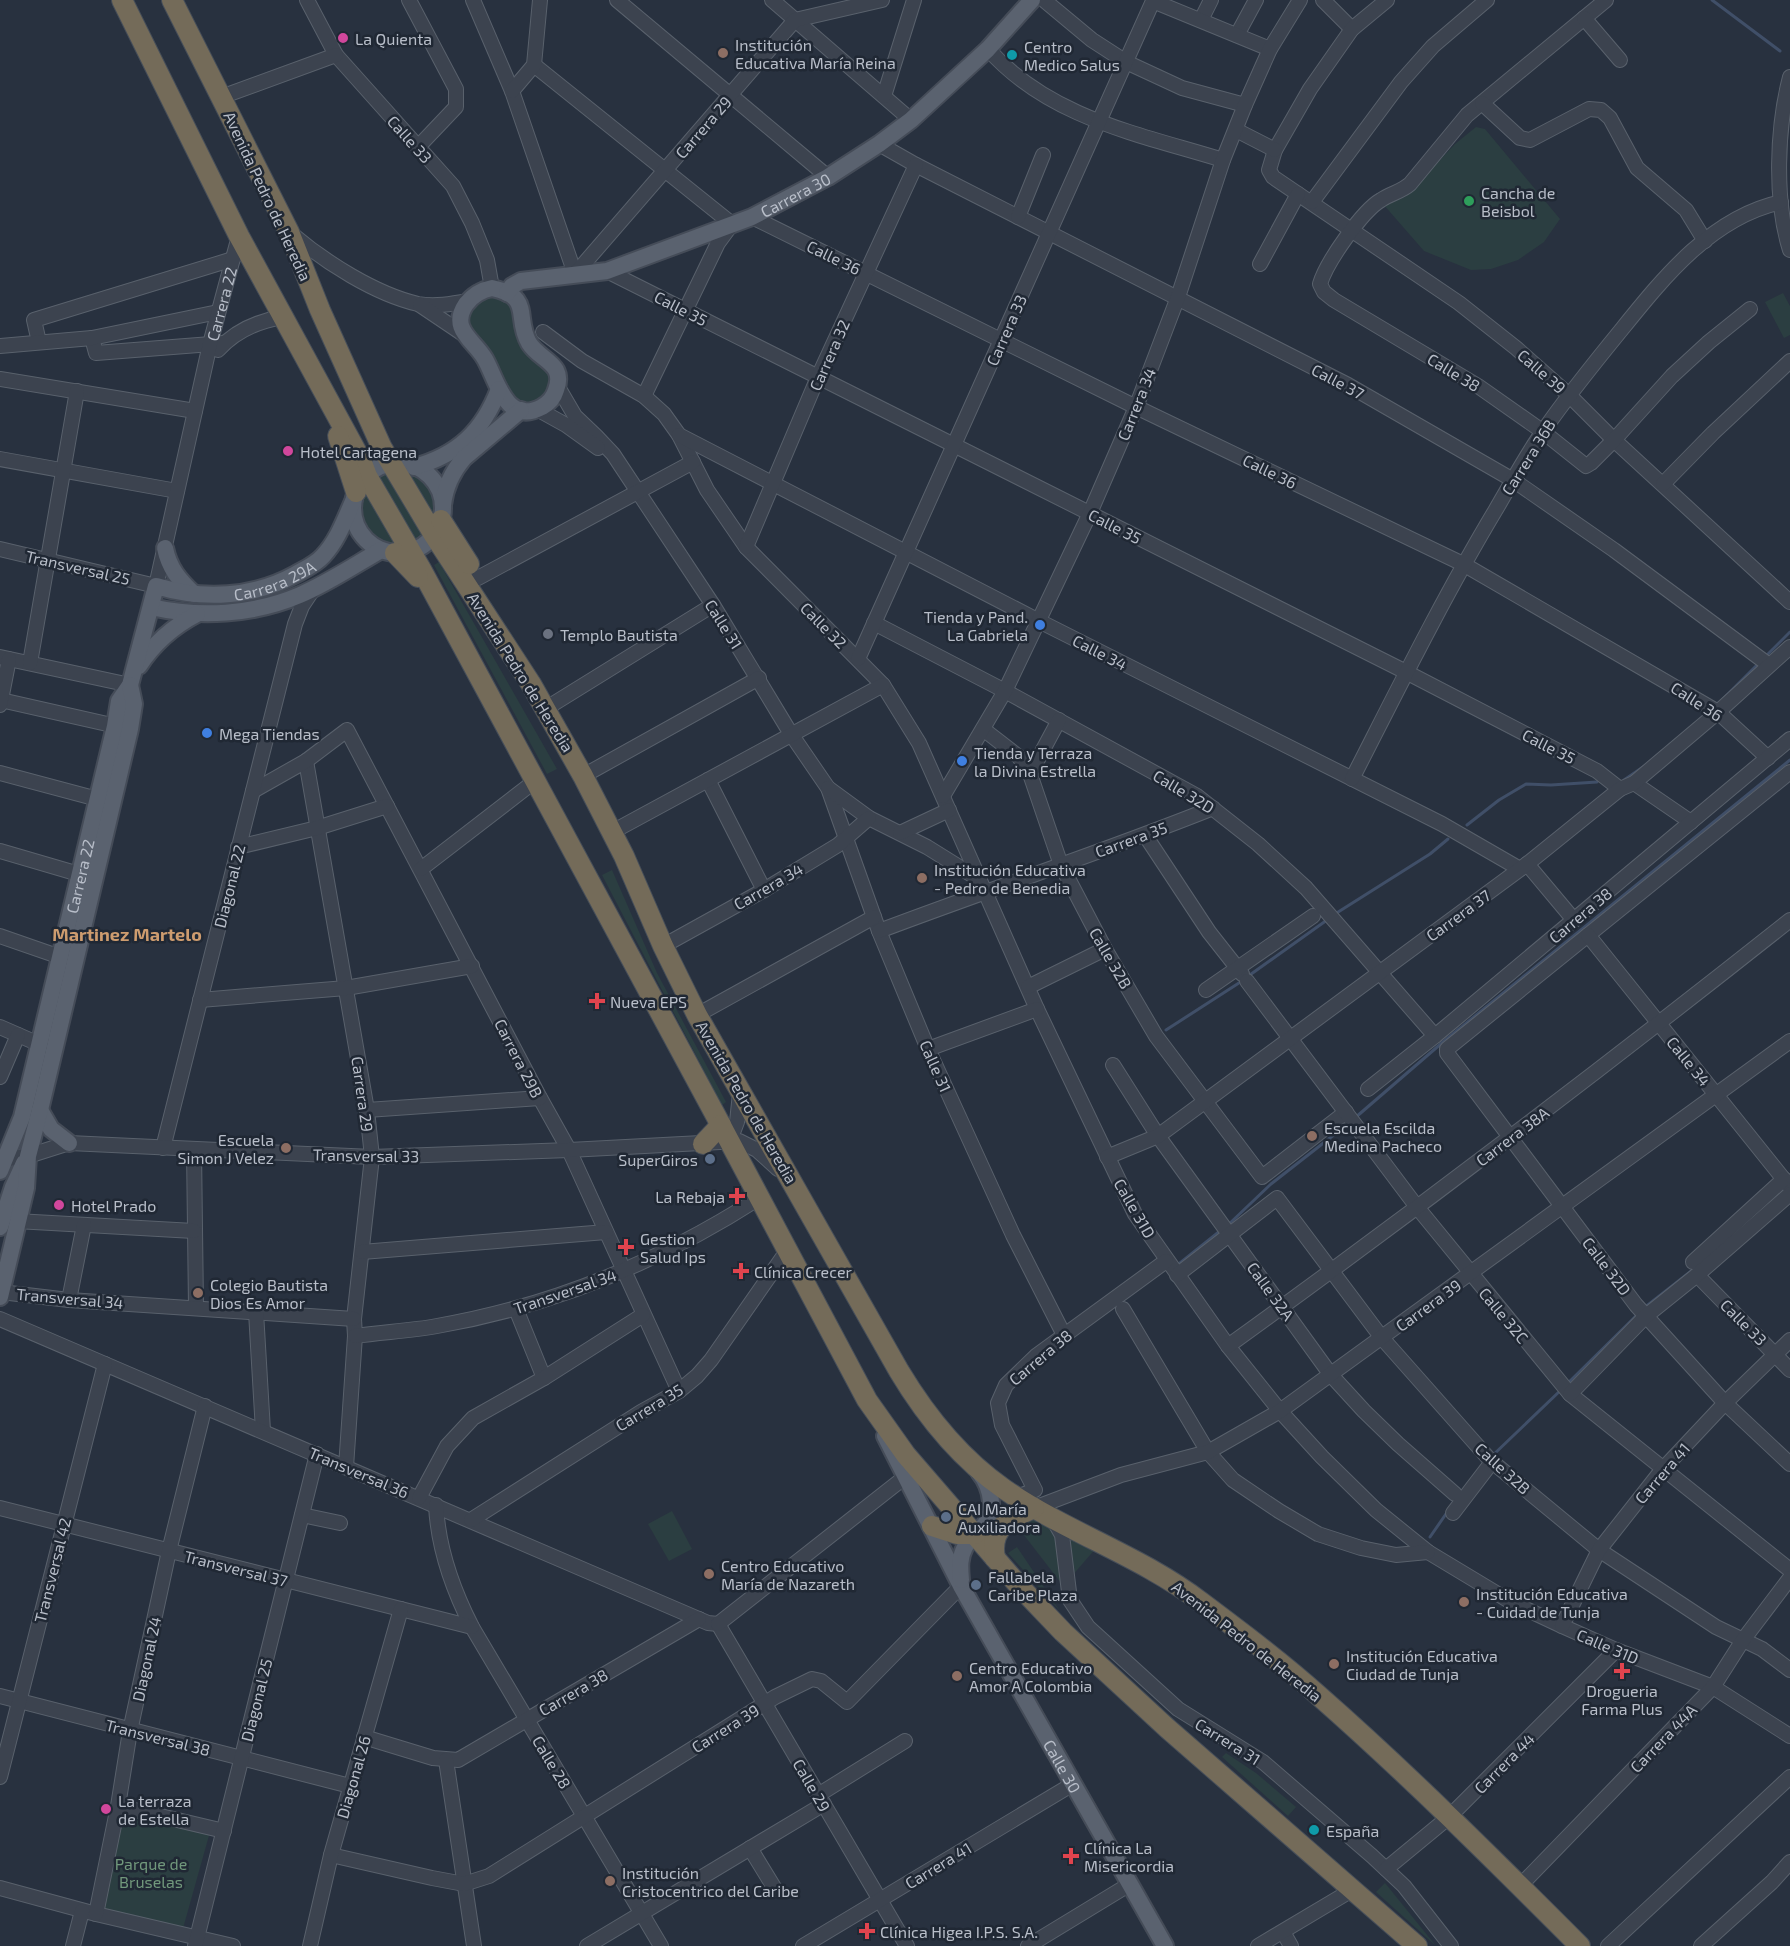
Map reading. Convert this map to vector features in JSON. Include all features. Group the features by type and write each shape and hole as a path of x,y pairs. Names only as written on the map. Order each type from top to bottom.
{"highway":[{"path":"122,0 239,236 283,317"},
{"name":"Avenida Pedro de Heredia","path":"172,0 289,232 320,310 351,378 389,444 440,522 583,776 612,832 697,1015 908,1386 930,1417 982,1472 1161,1576 1201,1602 1319,1695 1449,1817 1580,1946"},
{"name":"Avenida Pedro de Heredia","path":"283,317 324,394 359,489 396,551 435,595 867,1400 906,1455 1042,1611 1110,1676 1417,1946"},
{"path":"440,522 504,620 531,684"},
{"path":"703,1144 721,1125"},
{"path":"995,1558 994,1541 1001,1527 1034,1503"},
{"path":"932,1526 957,1534 975,1534"}],"main road":[{"name":"Carrera 30","path":"468,301 483,289 500,290 516,283 607,271 752,217 828,177 911,120 988,49 1032,0"},
{"path":"440,522 448,483 457,466 464,458 529,410 551,400 558,387 555,368 529,342 524,330 523,310 520,304 500,290"},
{"path":"468,301 460,321 466,336 486,361 504,400 512,406 529,410"},
{"path":"396,551 372,545 358,530 354,520 359,489 374,470 447,455 467,439 484,420 499,389"},
{"path":"403,465 424,472 432,480 442,500 440,522"},
{"name":"Carrera 29A","path":"156,586 194,594 222,595 250,591 277,583 322,558 336,539 359,489"},
{"name":"Carrera 29A","path":"151,606 197,614 251,609 285,601 396,551 420,548 440,522"},
{"path":"165,548 174,573 194,594"},
{"name":"Carrera 22","path":"0,1294 12,1239 5,1220 26,1188 28,1156 40,1110 47,1047 122,727 134,705 130,685 156,586"},
{"name":"Carrera 29A","path":"130,685 138,666 150,650 172,629 197,614"},
{"name":"Carrera 22","path":"3,1165 47,1047"},
{"path":"40,1110 51,1130 69,1143"},
{"name":"Calle 30","path":"867,1400 961,1586 1165,1946"},
{"name":"Calle 30","path":"961,1586 960,1557 964,1548 982,1528 992,1508 988,1488 982,1475 963,1453"}],"street":[{"name":"Calle 33","path":"307,0 336,55 453,186 500,290"},
{"path":"409,0 456,89 457,97 456,107 418,147"},
{"path":"473,0 512,91 575,274"},
{"path":"512,91 534,65 540,0"},
{"path":"616,0 828,177"},
{"path":"772,0 911,120"},
{"path":"795,20 838,5 882,0"},
{"path":"885,96 914,0"},
{"path":"1044,0 1092,40 1126,62 1182,88 1245,105"},
{"path":"1201,20 1211,0"},
{"path":"1237,35 1256,0"},
{"name":"Carrera 34","path":"943,796 1005,691 1090,513 1136,407 1178,297 1223,160 1245,105 1270,49 1300,0"},
{"path":"1323,0 1352,29"},
{"path":"1236,130 1275,150 1310,89 1352,29 1387,0"},
{"path":"1312,202 1401,82 1433,46 1487,0"},
{"path":"1352,230 1382,199 1401,192 1410,184 1467,115 1606,0"},
{"path":"1153,1 1270,49"},
{"name":"Carrera 33","path":"858,659 1153,1"},
{"path":"1584,18 1620,60"},
{"name":"Carrera 29","path":"575,274 795,20"},
{"path":"988,49 1016,76 1041,95 1069,110 1223,160"},
{"path":"221,97 336,55"},
{"path":"534,65 732,224 718,243 644,396"},
{"path":"1789,82 1782,113 1780,144 1781,202 1790,250"},
{"path":"1482,103 1520,138 1530,140 1588,109 1601,110 1610,118 1637,168 1686,210 1705,241"},
{"name":"Calle 37","path":"879,144 1348,386 1513,480 1614,549 1763,659"},
{"name":"Calle 39","path":"1275,150 1269,170 1273,177 1459,303 1516,348 1790,602"},
{"path":"1018,217 1043,155"},
{"name":"Carrera 32","path":"746,547 818,377 916,165"},
{"path":"1260,264 1298,194"},
{"name":"Carrera 36B","path":"1352,779 1463,564 1542,431 1647,298 1678,265 1705,241 1743,216 1781,202"},
{"name":"Calle 36","path":"752,217 1136,407 1463,564 1712,708 1768,758"},
{"name":"Calle 38","path":"1352,230 1323,275 1320,284 1324,292 1478,386 1542,431 1586,466 1614,440"},
{"path":"289,232 315,253 354,277 418,304 466,336"},
{"name":"Carrera 22","path":"156,586 204,371 217,344 218,312 239,236"},
{"path":"39,342 34,320 232,259"},
{"name":"Calle 35","path":"607,271 1406,672 1597,771 1620,789"},
{"path":"418,304 443,305 468,301"},
{"path":"1614,440 1672,376 1750,309"},
{"path":"0,346 92,338 218,312"},
{"name":"Carrera 22","path":"217,344 252,325 268,319 283,317"},
{"path":"478,578 693,462 679,435 664,414 644,396 582,361 543,332"},
{"path":"92,338 96,353 217,344"},
{"path":"1663,484 1713,433 1790,361"},
{"path":"0,380 195,411"},
{"name":"Calle 31","path":"558,387 575,416 613,454 713,605 791,734 828,788 879,931 928,1049 1013,1235 1064,1335"},
{"path":"30,663 77,391"},
{"name":"Calle 31","path":"529,410 566,425 593,444 618,467 638,492"},
{"name":"Calle 34","path":"679,435 1524,867 1574,920"},
{"path":"0,459 177,491"},
{"name":"Calle 32","path":"693,462 707,490 746,547 883,685 919,743 943,796"},
{"name":"Transversal 25","path":"0,549 156,586"},
{"path":"277,583 295,624"},
{"name":"Diagonal 22","path":"163,1148 295,624 302,606 314,588"},
{"path":"545,709 713,605"},
{"name":"Calle 32D","path":"874,623 1059,720 1197,796 1214,808 1306,888 1319,914 1336,923 1435,1036"},
{"name":"Carrera 37","path":"1107,1157 1158,1136 1524,867 1620,789 1634,783 1763,659 1790,647"},
{"path":"122,727 1,703 4,658 130,685"},
{"path":"583,776 759,678"},
{"path":"612,832 883,685"},
{"path":"1030,774 1059,720"},
{"name":"Calle 32B","path":"983,729 1019,757 1030,774 1060,865 1105,949 1156,1036 1262,1177 1347,1114"},
{"name":"Carrera 29B","path":"306,761 347,730 569,1150 679,1391"},
{"name":"Carrera 38","path":"1368,1089 1435,1036 1790,739"},
{"path":"253,791 306,761"},
{"name":"Carrera 29","path":"306,761 367,1110 372,1157 354,1319 355,1336 346,1467"},
{"name":"Carrera 38","path":"1447,1049 1790,772"},
{"path":"0,773 105,801"},
{"path":"708,780 764,890"},
{"path":"420,869 535,781"},
{"path":"1634,783 1691,822"},
{"name":"Calle 31","path":"828,788 869,818 944,857 983,886"},
{"name":"Calle 31D","path":"943,796 1037,1009 1135,1214 1228,1346 1280,1411 1376,1510 1428,1552 1511,1602 1616,1650 1713,1687 1790,1736"},
{"path":"238,847 317,828 387,806"},
{"name":"Carrera 35","path":"879,931 983,886 1060,865 1214,808"},
{"path":"900,833 949,810"},
{"name":"Carrera 34","path":"663,946 764,890 845,839 869,818"},
{"name":"Calle 32C","path":"1145,835 1209,932 1358,1129 1471,1274 1567,1390 1662,1470 1790,1570"},
{"path":"0,851 87,876"},
{"path":"1206,990 1242,975 1319,914"},
{"path":"697,1015 874,917"},
{"name":"Carrera 38A","path":"1228,1346 1510,1137 1659,1024 1790,920"},
{"name":"Calle 34","path":"1588,935 1788,1185"},
{"path":"0,936 67,960"},
{"path":"1028,987 1105,949"},
{"path":"200,1000 346,988 472,966"},
{"path":"928,1049 1037,1009"},
{"path":"0,1027 47,1047"},
{"path":"0,1077 18,1035"},
{"name":"Carrera 39","path":"1034,1503 1121,1475 1208,1452 1280,1411 1790,1041"},
{"name":"Calle 32D","path":"1447,1049 1447,1053 1642,1311 1725,1403 1790,1464"},
{"name":"Calle 32A","path":"1113,1065 1158,1136 1331,1375 1398,1444 1455,1494"},
{"path":"729,1143 737,1122 740,1090"},
{"path":"367,1110 540,1098"},
{"name":"Transversal 33","path":"3,1165 69,1143 372,1157 739,1141 757,1150 771,1161 796,1188"},
{"path":"194,1149 196,1307"},
{"path":"1567,1390 1642,1311 1695,1268 1788,1185"},
{"name":"Transversal 34","path":"355,1336 436,1326 516,1309 624,1271 689,1240 759,1198"},
{"name":"Calle 32B","path":"1227,1230 1277,1198 1382,1338 1489,1459 1599,1550 1716,1627 1761,1648 1790,1670"},
{"path":"5,1220 194,1231"},
{"path":"69,1300 84,1225"},
{"path":"1177,1275 1227,1230"},
{"path":"362,1252 606,1232"},
{"name":"Carrera 35","path":"471,1520 641,1412 679,1391 697,1376 711,1360 787,1251"},
{"name":"Carrera 38","path":"1034,1503 1002,1425 998,1403 1006,1385 1064,1335 1166,1261"},
{"name":"Calle 33","path":"1695,1268 1790,1370"},
{"name":"Transversal 34","path":"0,1294 354,1319"},
{"path":"516,1309 544,1378"},
{"path":"1123,1309 1208,1452 1233,1480 1318,1534 1361,1548 1396,1555 1428,1552"},
{"path":"256,1312 263,1431"},
{"path":"418,1497 447,1446 473,1418 544,1378 644,1315"},
{"name":"Transversal 36","path":"0,1319 708,1623 718,1624"},
{"name":"Carrera 41","path":"1562,1626 1599,1550 1662,1470 1725,1403 1790,1340"},
{"name":"Transversal 42","path":"0,1777 105,1364"},
{"name":"Diagonal 24","path":"73,1946 89,1912 118,1806 130,1731 169,1551 205,1406"},
{"name":"Diagonal 25","path":"196,1942 317,1454"},
{"path":"1453,1513 1489,1459"},
{"path":"718,1624 905,1478"},
{"name":"Carrera 31","path":"1034,1503 1061,1531 1070,1600 1088,1628 1173,1705 1271,1768 1404,1886 1451,1946"},
{"name":"Calle 28","path":"436,1505 440,1544 448,1573 472,1627 661,1946"},
{"name":"Transversal 37","path":"0,1508 472,1627"},
{"path":"302,1515 340,1523"},
{"name":"Carrera 44A","path":"1520,1886 1713,1687 1743,1640 1790,1578"},
{"name":"Carrera 39","path":"464,1884 489,1876 764,1703 812,1679 821,1681 847,1702 961,1586"},
{"name":"Diagonal 26","path":"310,1946 331,1855 401,1609"},
{"name":"Carrera 38","path":"446,1760 458,1760 699,1618"},
{"name":"Calle 29","path":"718,1624 907,1946"},
{"name":"Carrera 44","path":"1386,1869 1449,1817 1616,1650"},
{"name":"Transversal 38","path":"0,1696 350,1786"},
{"path":"364,1737 446,1760 474,1946"},
{"path":"587,1946 750,1848 905,1741"},
{"path":"1608,1946 1790,1777"},
{"name":"Carrera 41","path":"803,1946 1073,1784"},
{"path":"118,1806 224,1831"},
{"path":"750,1848 775,1889"},
{"path":"331,1855 464,1884"},
{"path":"1701,1946 1772,1882 1790,1862"},
{"path":"1028,1946 1130,1884"},
{"path":"0,1888 196,1942 233,1946"},
{"path":"1258,1946 1352,1890"},
{"path":"1283,1932 1291,1946"}],"green space":[{"name":"Cancha de Beisbol","path":"1476,127 1485,129 1560,219 1544,242 1518,260 1491,269 1471,270 1424,251 1383,204 1405,197 1455,144"},
{"path":"1783,293 1790,306 1790,335 1784,338 1765,302"},
{"path":"488,296 501,297 511,305 548,372 547,389 538,400 525,402 510,395 467,326 471,307"},
{"path":"398,471 412,474 424,482 432,494 435,508 432,522 424,534 412,542 398,545 384,542 372,534 364,522 361,508 364,494 372,482 384,474"},
{"path":"439,562 557,769 547,774 434,565"},
{"path":"612,870 657,973 726,1102 722,1105 602,875"},
{"path":"672,1511 692,1549 669,1561 648,1524"},
{"path":"1032,1518 1041,1521 1059,1534 1061,1583 1017,1526"},
{"path":"1066,1533 1097,1547 1071,1577"},
{"path":"1017,1547 1060,1611 1008,1553"},
{"path":"1226,1753 1256,1773 1296,1807 1288,1816 1222,1757"},
{"name":"Parque de Bruselas","path":"116,1811 210,1832 182,1932 98,1909"},
{"path":"1385,1883 1436,1946 1376,1892"}],"waterway":[{"path":"1712,0 1780,51"},
{"path":"1766,656 1790,632"},
{"path":"1719,703 1759,663"},
{"path":"1356,1117 1443,1042 1790,760"},
{"path":"1624,780 1643,767"},
{"path":"1467,825 1499,800 1526,784 1597,782"},
{"path":"1335,914 1430,854 1448,839"},
{"path":"1247,977 1327,920"},
{"path":"1166,1030 1242,981"},
{"path":"1228,1225 1271,1184 1349,1123"},
{"path":"1180,1263 1220,1231"},
{"path":"1644,1308 1695,1268"},
{"path":"1567,1384 1639,1313"},
{"path":"1491,1457 1562,1389"},
{"path":"1430,1537 1448,1511"}],"place":[{"name":"La Quienta","path":"343,38"},
{"name":"Institución Educativa María Reina","path":"723,53"},
{"name":"Centro Medico Salus","path":"1012,55"},
{"name":"Cancha de Beisbol","path":"1469,201"},
{"name":"Hotel Cartagena","path":"288,451"},
{"name":"Tienda y Pand. La Gabriela","path":"1040,625"},
{"name":"Templo Bautista","path":"548,634"},
{"name":"Mega Tiendas","path":"207,733"},
{"name":"Tienda y Terraza la Divina Estrella","path":"962,761"},
{"name":"Institución Educativa - Pedro de Benedia","path":"922,878"},
{"name":"Nueva EPS","path":"597,1001"},
{"name":"Escuela Escilda Medina Pacheco","path":"1312,1136"},
{"name":"Escuela Simon J Velez","path":"286,1148"},
{"name":"SuperGiros","path":"710,1159"},
{"name":"La Rebaja","path":"737,1196"},
{"name":"Hotel Prado","path":"59,1205"},
{"name":"Gestion Salud Ips","path":"626,1247"},
{"name":"Clínica Crecer","path":"741,1271"},
{"name":"Colegio Bautista Dios Es Amor","path":"198,1293"},
{"name":"CAI María Auxiliadora","path":"946,1517"},
{"name":"Centro Educativo María de Nazareth","path":"709,1574"},
{"name":"Fallabela Caribe Plaza","path":"976,1585"},
{"name":"Institución Educativa - Cuidad de Tunja","path":"1464,1602"},
{"name":"Institución Educativa Ciudad de Tunja","path":"1334,1664"},
{"name":"Drogueria Farma Plus","path":"1622,1671"},
{"name":"Centro Educativo Amor A Colombia","path":"957,1676"},
{"name":"La terraza de Estella","path":"106,1809"},
{"name":"España","path":"1314,1830"},
{"name":"Clínica La Misericordia","path":"1071,1856"},
{"name":"Institución Cristocentrico del Caribe","path":"610,1881"},
{"name":"Clínica Higea I.P.S. S.A.","path":"867,1931"}],"district":[{"name":"Martinez Martelo","path":"127,934"}]}
